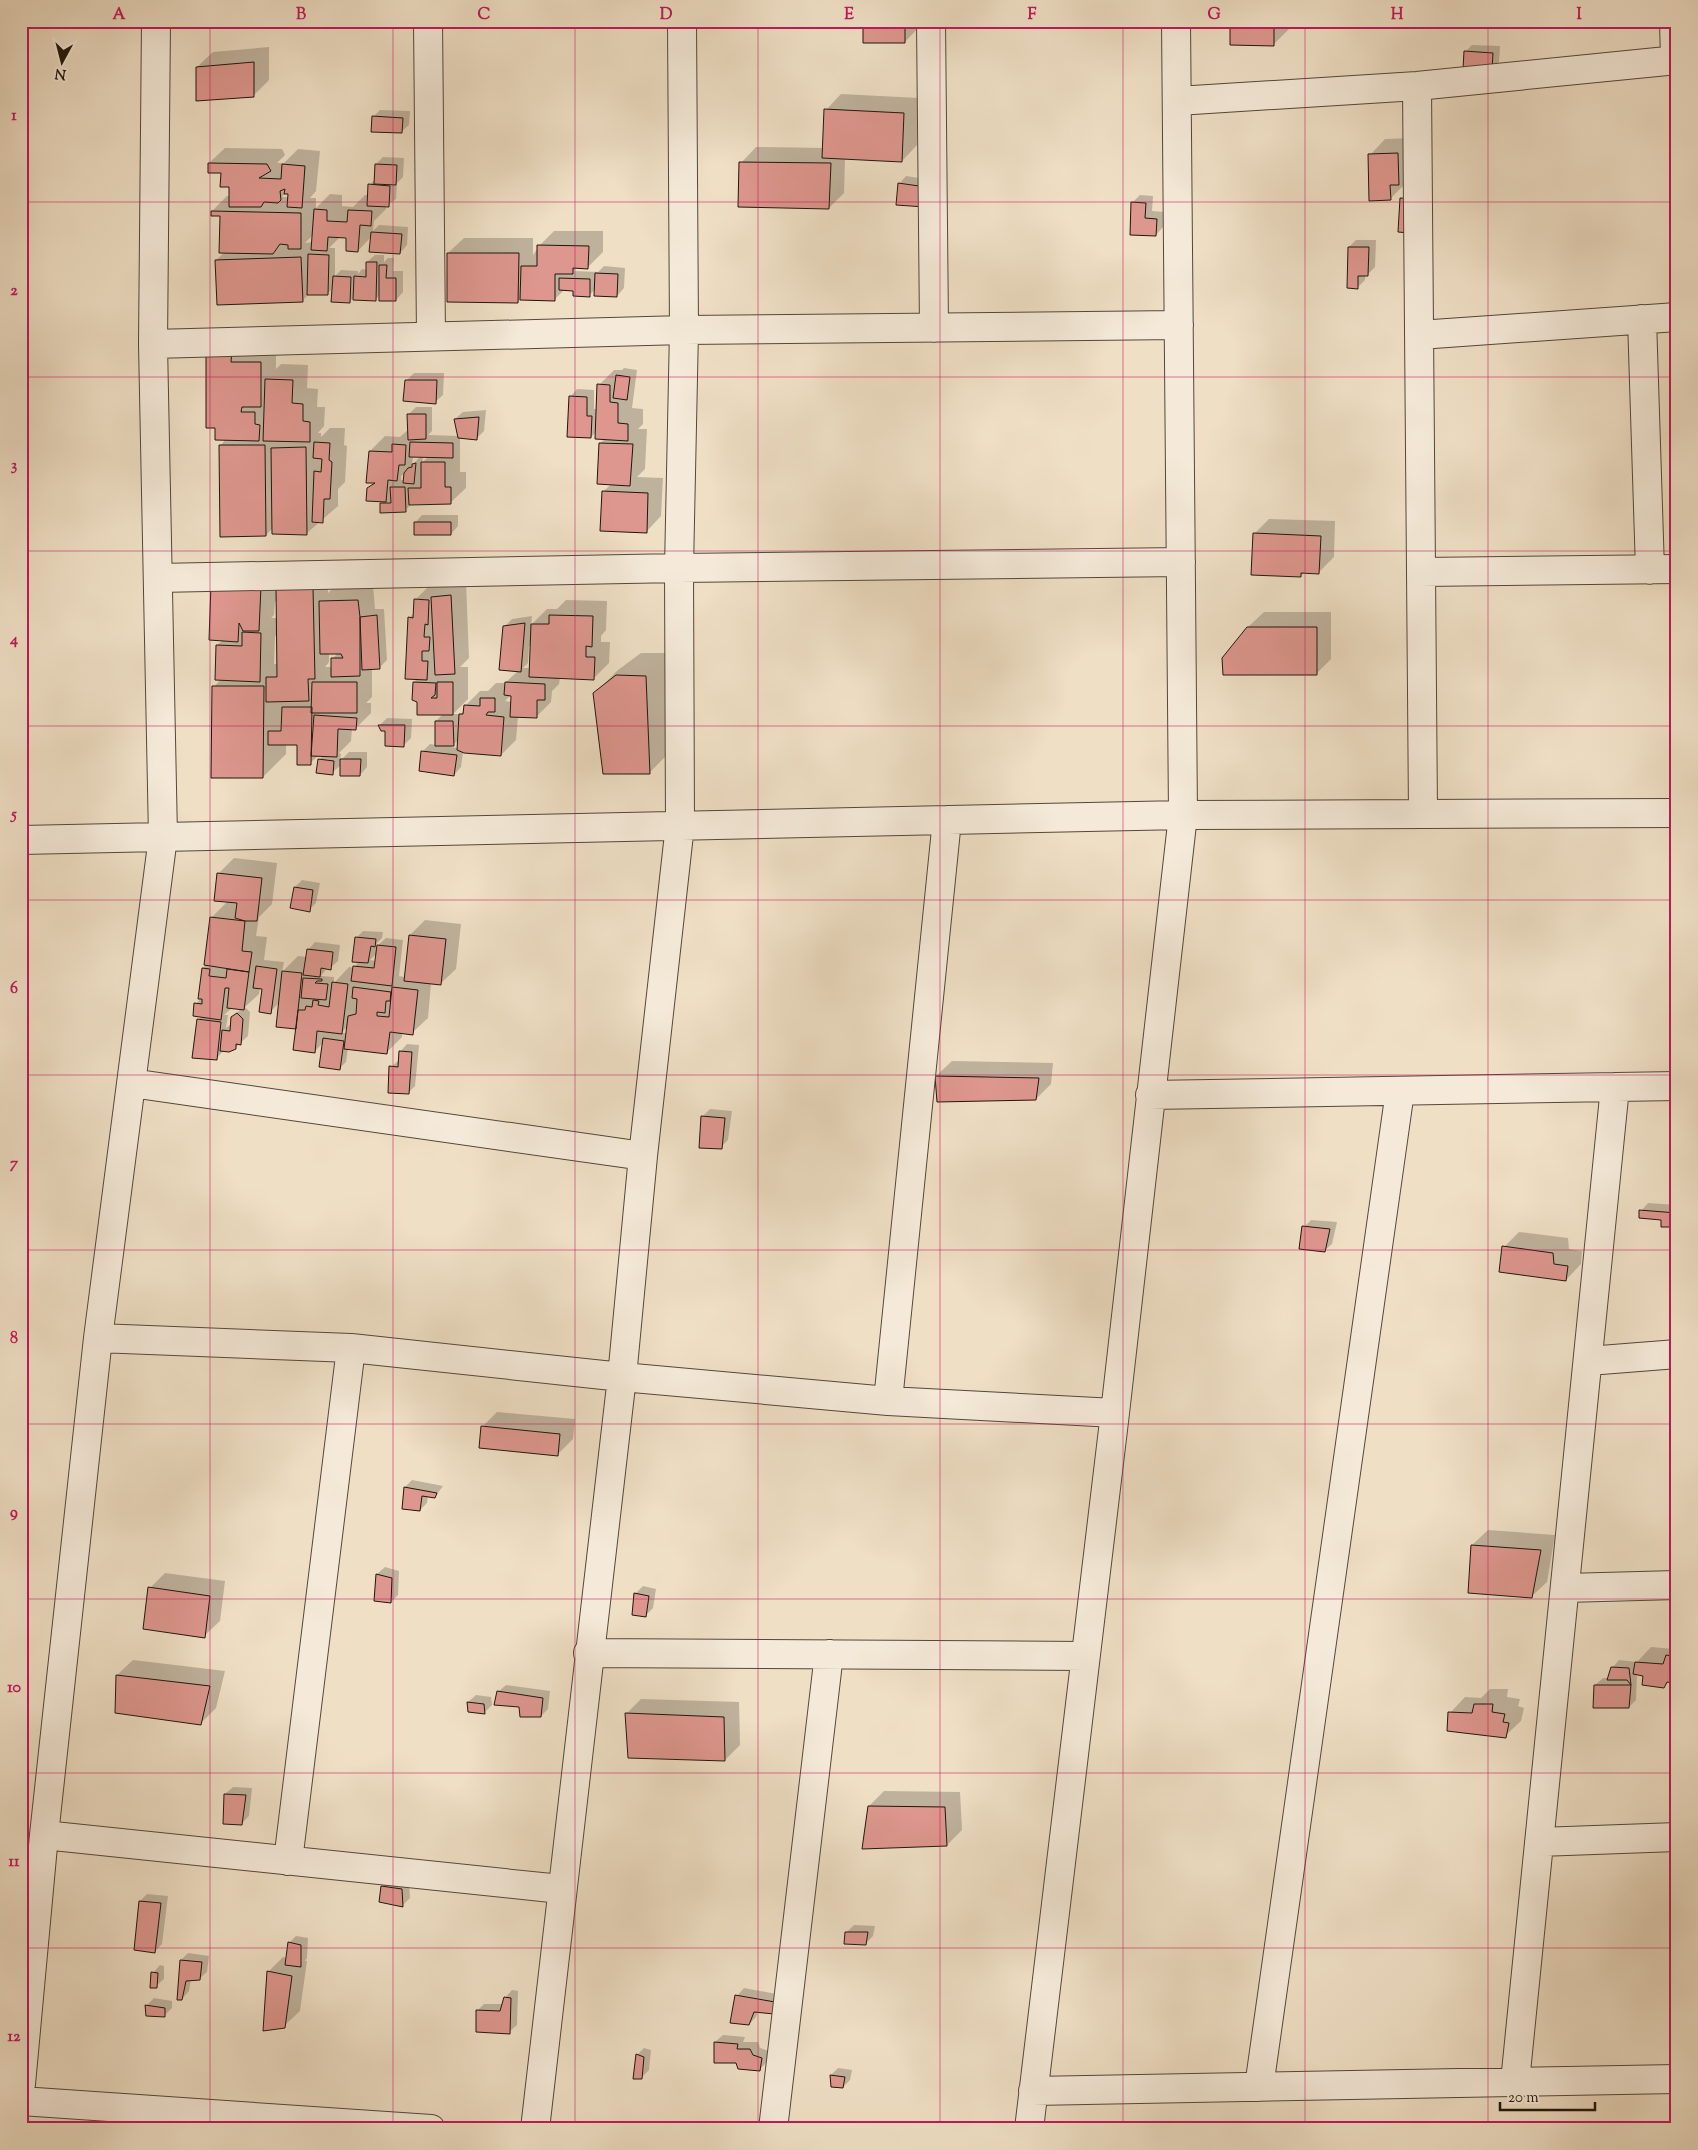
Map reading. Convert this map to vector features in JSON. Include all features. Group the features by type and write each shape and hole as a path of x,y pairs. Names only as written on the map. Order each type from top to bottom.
{"street":[{"path":"21,2084 44,1835 98,1338 163,837 153,344 156,21"},
{"path":"428,21 431,336"},
{"path":"535,2129 588,1653 622,1377 643,1156 680,825 679,568 684,330 682,21"},
{"path":"931,21 934,328"},
{"path":"1028,2129 1115,1413 1150,1095 1184,815 1176,21"},
{"path":"1177,101 1417,86 1676,60 1674,21"},
{"path":"1417,86 1423,814"},
{"path":"1420,335 1677,317"},
{"path":"1642,319 1650,570"},
{"path":"153,344 684,330 1179,325"},
{"path":"158,578 679,568 1181,562"},
{"path":"1422,572 1677,569"},
{"path":"21,840 1184,815 1677,813"},
{"path":"888,1401 947,820"},
{"path":"131,1083 643,1156"},
{"path":"1150,1095 1677,1086"},
{"path":"1515,2082 1615,1087"},
{"path":"1259,2087 1400,1091"},
{"path":"98,1338 351,1348 622,1377 888,1401 1115,1413"},
{"path":"288,1861 351,1348"},
{"path":"1588,1361 1677,1354"},
{"path":"1565,1588 1677,1585"},
{"path":"588,1653 1084,1656"},
{"path":"773,2129 829,1654"},
{"path":"44,1835 561,1889"},
{"path":"1539,1842 1677,1837"},
{"path":"1033,2092 1677,2079"},
{"path":"21,2101 431,2129"}],"building":[{"path":"863,21 905,21 905,43 863,43"},
{"path":"1230,21 1274,21 1274,46 1230,45"},
{"path":"1464,51 1493,53 1492,71 1463,69"},
{"path":"254,62 254,97 196,101 196,67"},
{"path":"824,109 904,113 902,162 822,158"},
{"path":"372,116 403,118 402,133 371,132"},
{"path":"1398,153 1399,185 1390,185 1391,200 1369,201 1368,154"},
{"path":"739,162 831,163 829,209 738,207"},
{"path":"208,163 267,164 271,171 259,178 281,179 282,164 305,166 302,208 287,207 288,194 284,194 285,189 280,191 281,200 278,203 264,202 261,207 229,207 229,187 220,187 221,173 208,173"},
{"path":"375,164 397,165 396,185 374,184"},
{"path":"898,183 933,188 925,207 896,205"},
{"path":"368,184 390,186 389,207 367,206"},
{"path":"1400,198 1417,199 1410,233 1398,232"},
{"path":"1131,202 1146,203 1145,218 1157,219 1156,236 1130,235"},
{"path":"314,209 327,210 327,221 347,222 348,210 372,211 371,226 360,225 358,252 346,251 346,238 328,237 327,251 311,250"},
{"path":"211,211 301,213 301,249 288,249 288,245 280,244 273,254 219,253 220,216 211,216"},
{"path":"371,232 402,234 400,254 369,252"},
{"path":"537,245 589,246 588,269 573,268 573,274 555,274 555,301 520,300 521,266 537,266"},
{"path":"1348,247 1369,247 1368,276 1358,276 1358,289 1347,288"},
{"path":"447,253 519,253 518,303 447,302"},
{"path":"308,254 329,255 328,295 307,295"},
{"path":"301,257 303,302 217,305 215,260"},
{"path":"366,262 377,262 376,301 353,300 354,276 366,277"},
{"path":"379,265 387,265 386,278 396,278 396,301 379,301"},
{"path":"595,273 618,274 617,297 594,296"},
{"path":"333,276 351,277 350,303 331,302"},
{"path":"559,278 590,279 590,297 573,296 573,291 559,290"},
{"path":"206,349 232,349 231,362 261,362 261,407 242,407 241,412 255,412 255,424 260,425 259,441 215,440 215,428 206,428"},
{"path":"616,375 630,377 627,400 613,398"},
{"path":"265,379 293,380 292,403 303,404 303,421 310,422 310,442 263,441"},
{"path":"405,380 437,380 436,404 403,401"},
{"path":"597,384 610,385 610,402 618,403 618,423 628,424 628,441 595,439"},
{"path":"569,396 587,397 587,416 592,416 591,438 567,437"},
{"path":"407,414 426,414 426,439 408,440"},
{"path":"479,417 477,440 458,438 454,419"},
{"path":"314,442 330,443 329,460 332,462 330,499 324,499 323,523 312,522 314,471 321,472 322,459 313,458"},
{"path":"410,442 453,443 453,458 409,457"},
{"path":"599,443 633,444 630,486 597,484"},
{"path":"392,444 406,445 405,465 399,465 397,481 388,480 386,502 366,501 367,488 375,483 366,483 369,451 392,452"},
{"path":"219,445 265,445 266,536 220,537"},
{"path":"306,447 307,535 272,534 271,448"},
{"path":"421,462 445,462 445,487 451,487 451,504 409,505 408,488 421,488"},
{"path":"416,463 414,484 403,483 404,473 408,468 412,467 412,464"},
{"path":"390,487 405,487 406,512 380,513 380,503 391,503"},
{"path":"602,491 648,493 647,533 600,531"},
{"path":"414,522 451,522 451,535 414,535"},
{"path":"1253,533 1321,536 1319,574 1301,573 1301,577 1251,575"},
{"path":"211,584 261,586 259,631 243,631 239,623 238,642 209,640"},
{"path":"276,588 313,588 315,679 308,679 309,701 266,702 266,677 277,677"},
{"path":"451,595 455,674 435,675 431,597"},
{"path":"414,599 429,600 428,625 425,624 424,637 430,637 429,651 422,651 422,661 428,661 427,680 405,679 408,617 413,618"},
{"path":"358,600 360,617 360,676 331,677 331,658 343,658 341,654 320,654 319,601"},
{"path":"377,615 380,669 362,670 360,617"},
{"path":"549,615 593,616 592,647 586,646 586,657 595,657 594,680 529,677 531,624 549,624"},
{"path":"525,623 521,672 499,670 503,626"},
{"path":"1247,627 1317,627 1317,675 1223,675 1222,658"},
{"path":"242,632 261,633 260,682 215,680 216,645 242,646"},
{"path":"616,675 646,676 650,774 603,774 593,693"},
{"path":"312,682 357,682 357,713 311,713"},
{"path":"413,682 436,683 435,695 431,698 437,698 437,682 453,682 453,715 417,715 417,702 412,700"},
{"path":"505,682 545,684 545,700 537,700 537,718 510,717 511,696 504,695"},
{"path":"212,686 264,686 263,778 211,778"},
{"path":"480,698 495,698 495,712 488,712 486,715 504,717 501,756 464,753 457,750 459,714 463,714 464,705 480,706"},
{"path":"282,707 312,707 311,765 297,765 297,745 268,745 268,731 281,731"},
{"path":"314,715 357,718 356,730 338,729 337,757 311,756"},
{"path":"435,721 453,721 454,746 435,746"},
{"path":"378,725 405,725 404,747 385,746 385,731 381,731"},
{"path":"421,751 457,755 454,776 419,771"},
{"path":"318,759 334,761 333,775 316,773"},
{"path":"340,759 361,759 360,776 340,776"},
{"path":"217,873 262,878 257,921 245,921 235,918 237,903 214,901"},
{"path":"294,887 313,890 310,912 290,908"},
{"path":"210,917 245,921 242,951 252,952 249,972 204,965"},
{"path":"409,935 446,939 441,985 404,981"},
{"path":"355,937 376,939 375,947 371,946 368,963 352,962"},
{"path":"377,945 396,947 392,986 351,981 353,966 374,968"},
{"path":"307,949 333,952 331,970 321,968 320,977 303,975"},
{"path":"256,966 277,969 271,1014 259,1012 262,989 253,988"},
{"path":"202,968 210,969 209,976 226,978 227,969 249,972 244,1010 227,1008 229,988 225,988 221,1020 193,1016 194,1003 202,1004 202,999 198,999"},
{"path":"282,971 302,973 296,1029 276,1027"},
{"path":"303,978 322,979 322,981 315,983 328,984 326,1000 301,998"},
{"path":"332,982 348,984 342,1034 317,1031 315,1053 293,1050 298,1010 305,1010 306,1006 312,1007 313,1000 319,1001 318,1005 329,1007"},
{"path":"353,987 391,992 390,1001 386,1001 385,1013 377,1012 377,1016 389,1017 392,987 418,990 413,1035 390,1032 387,1054 344,1049 348,1016 356,1014 357,999 352,998"},
{"path":"237,1013 243,1019 241,1045 236,1044 236,1049 229,1052 220,1051 222,1030 230,1031 231,1017"},
{"path":"197,1019 221,1022 217,1060 192,1058"},
{"path":"323,1038 344,1041 340,1070 319,1067"},
{"path":"399,1051 412,1052 409,1094 388,1093 389,1066 398,1067"},
{"path":"935,1076 1039,1078 1036,1100 937,1102"},
{"path":"701,1116 725,1118 722,1149 699,1148"},
{"path":"1639,1210 1677,1213 1677,1227 1661,1227 1661,1220 1639,1218"},
{"path":"1302,1226 1330,1229 1325,1252 1299,1249"},
{"path":"1502,1246 1553,1253 1554,1264 1568,1266 1566,1281 1499,1272"},
{"path":"481,1426 560,1434 558,1456 479,1448"},
{"path":"404,1487 437,1493 435,1498 422,1496 420,1511 402,1509"},
{"path":"1471,1545 1541,1550 1532,1598 1468,1593"},
{"path":"376,1574 392,1578 391,1603 374,1601"},
{"path":"148,1587 210,1596 205,1638 143,1629"},
{"path":"634,1593 649,1596 646,1617 632,1615"},
{"path":"1666,1655 1677,1657 1677,1684 1667,1682 1664,1688 1642,1685 1643,1676 1633,1674 1635,1662 1663,1664"},
{"path":"1611,1667 1629,1668 1631,1685 1627,1680 1607,1680"},
{"path":"116,1675 210,1686 201,1725 115,1713"},
{"path":"1594,1685 1631,1685 1629,1708 1593,1708"},
{"path":"497,1691 543,1698 541,1717 520,1717 519,1707 494,1705"},
{"path":"467,1702 484,1704 485,1714 468,1712"},
{"path":"1474,1704 1493,1704 1492,1712 1505,1714 1503,1722 1509,1723 1506,1738 1447,1731 1448,1712 1472,1713"},
{"path":"625,1713 724,1717 725,1761 628,1758"},
{"path":"224,1794 246,1795 242,1825 223,1824"},
{"path":"868,1806 945,1807 947,1846 862,1849"},
{"path":"381,1886 402,1889 403,1907 379,1902"},
{"path":"139,1901 161,1903 155,1953 134,1950"},
{"path":"845,1932 868,1932 866,1945 844,1944"},
{"path":"288,1942 301,1945 301,1967 285,1965"},
{"path":"180,1960 202,1962 200,1980 186,1981 182,2000 177,2000"},
{"path":"267,1971 292,1976 285,2028 263,2031"},
{"path":"151,1972 158,1973 157,1988 150,1988"},
{"path":"735,1995 775,2002 774,2014 754,2012 749,2025 730,2023"},
{"path":"504,1997 511,1998 510,2034 476,2032 476,2010 500,2011"},
{"path":"145,2005 165,2008 165,2017 146,2016"},
{"path":"714,2042 738,2044 737,2049 750,2049 753,2055 762,2058 760,2071 738,2069 736,2063 714,2063"},
{"path":"636,2054 644,2057 642,2079 633,2079"},
{"path":"830,2075 845,2077 843,2088 831,2087"}]}
